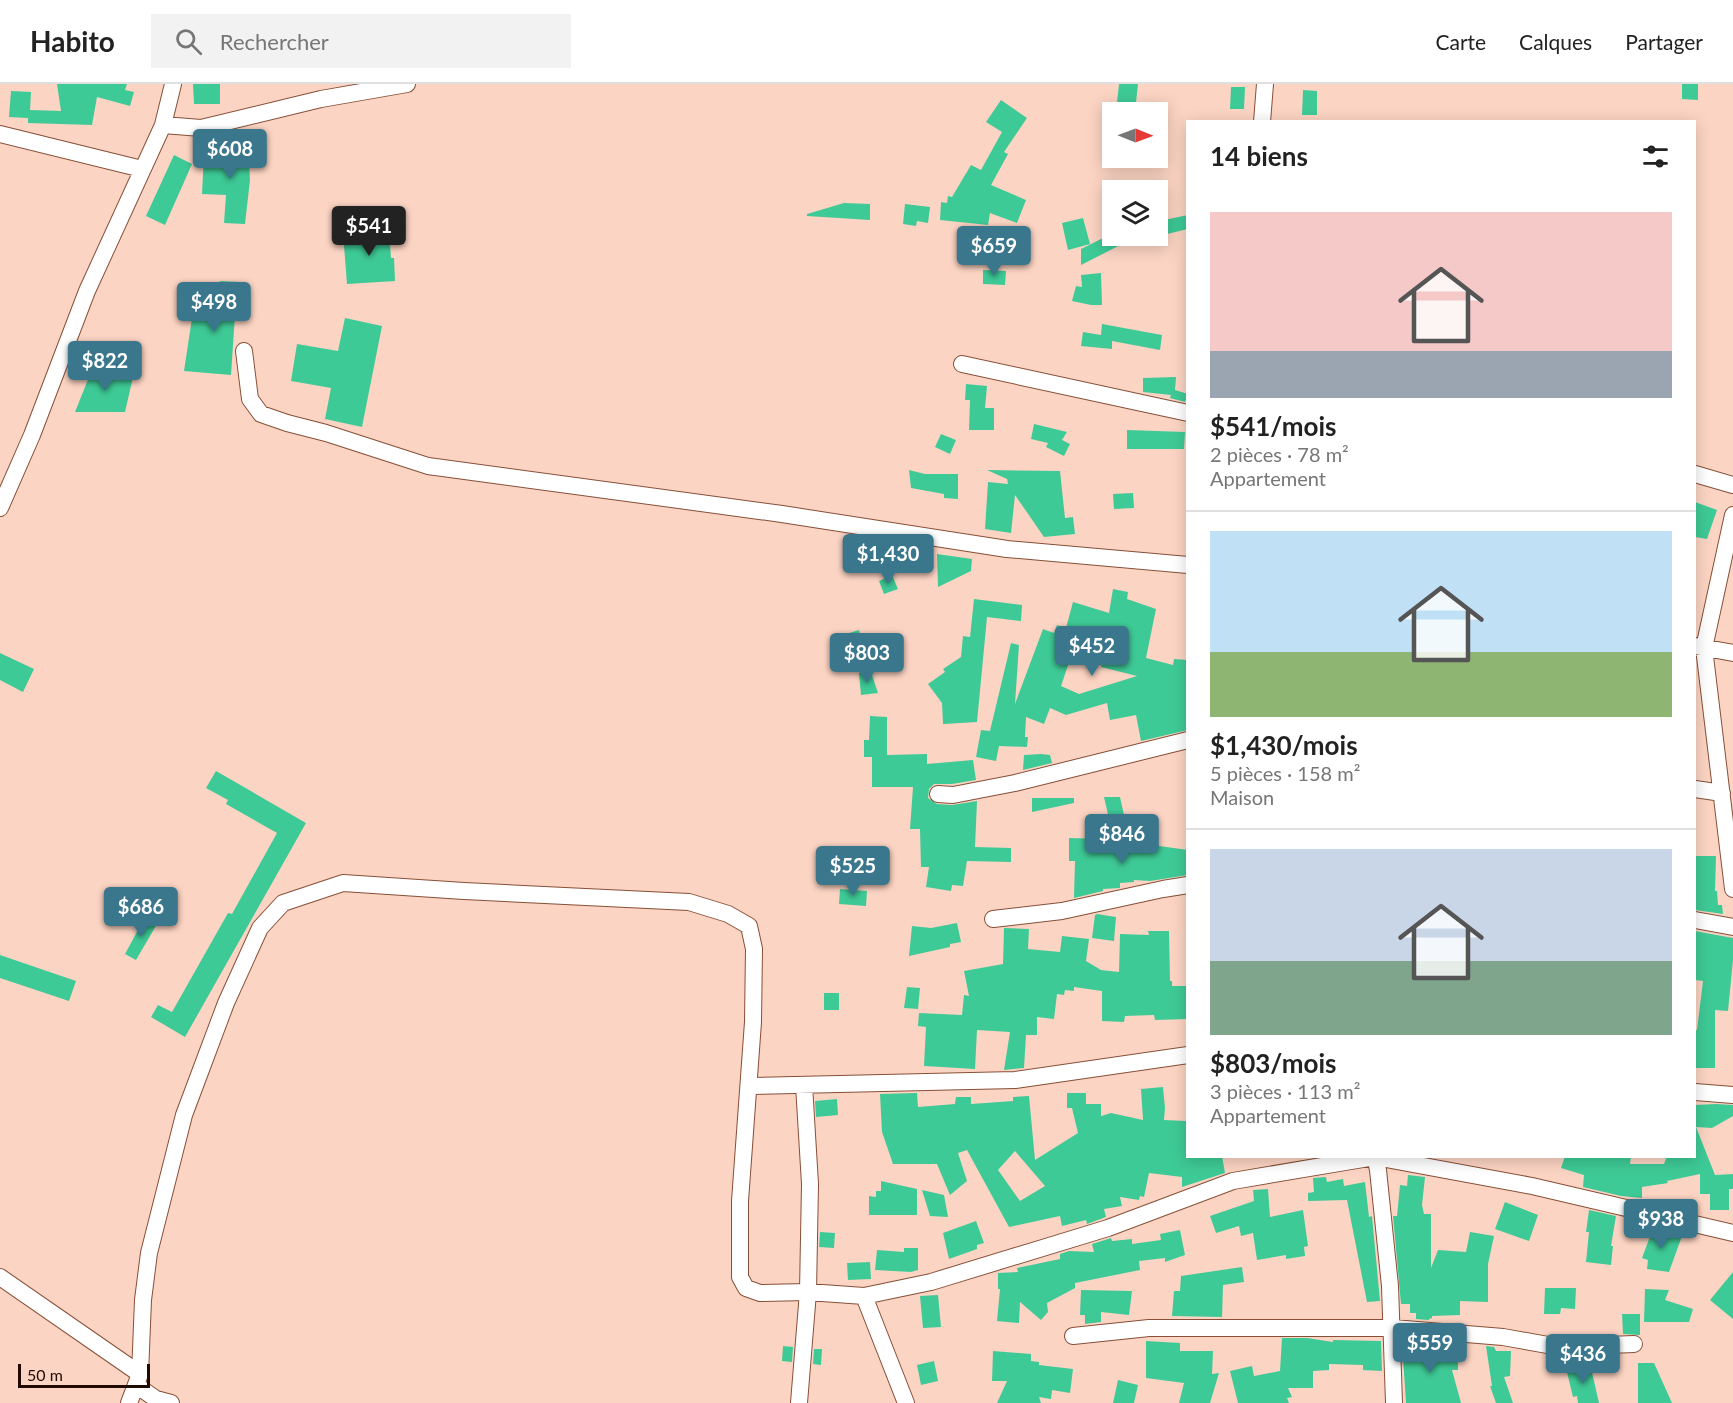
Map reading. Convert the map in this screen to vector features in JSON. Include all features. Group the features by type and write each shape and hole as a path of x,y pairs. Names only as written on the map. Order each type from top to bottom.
{"street":[{"path":"0,508 32,435 87,291 163,125 173,84"},
{"path":"163,125 201,128 321,99 407,84"},
{"path":"1262,120 1265,84"},
{"path":"0,134 142,169"},
{"path":"244,351 250,399 261,414 428,466 782,514 1006,549 1186,565"},
{"path":"962,364 1186,413"},
{"path":"1696,474 1733,485"},
{"path":"1733,515 1700,647 1722,794 1733,890"},
{"path":"1700,647 1733,652"},
{"path":"938,794 953,795 1015,783 1186,740"},
{"path":"1696,789 1722,794"},
{"path":"129,1403 138,1380 142,1300 149,1253 184,1115 226,1003 260,928 283,903 343,883 689,902 728,914 748,926 754,949 750,1086 740,1202 740,1277 746,1288 760,1293 808,1292 864,1296 931,1281 1108,1228 1233,1181 1369,1158"},
{"path":"993,919 1062,911 1186,885"},
{"path":"1696,920 1733,927"},
{"path":"750,1086 1015,1080 1186,1055"},
{"path":"799,1403 808,1292 810,1184 804,1085"},
{"path":"1696,1092 1733,1095"},
{"path":"1375,1158 1390,1286 1394,1403"},
{"path":"1380,1158 1532,1186 1733,1233"},
{"path":"0,1277 138,1380 156,1399 171,1403"},
{"path":"864,1296 906,1403"},
{"path":"1073,1336 1149,1328 1393,1328 1503,1337 1559,1347 1634,1344"}],"building":[{"path":"57,84 127,84 125,90 134,92 130,106 97,97 92,125 28,123 28,118 9,117 11,91 31,92 30,110 61,111"},
{"path":"193,84 220,84 220,104 194,104"},
{"path":"1119,84 1138,84 1136,102 1117,102"},
{"path":"1682,84 1698,84 1698,100 1682,99"},
{"path":"1231,87 1245,87 1244,109 1230,109"},
{"path":"1303,90 1317,91 1317,115 1302,115"},
{"path":"1001,100 1027,118 1004,152 1008,154 991,185 1026,200 1017,223 990,213 988,225 940,220 941,202 947,203 948,196 952,197 971,165 981,170 1002,132 986,122"},
{"path":"229,140 248,140 250,180 245,224 224,223 226,195 202,194 204,154 230,155"},
{"path":"174,155 192,164 165,225 146,216"},
{"path":"844,203 870,204 870,220 807,216 807,214"},
{"path":"905,204 930,207 928,223 917,221 916,226 903,224"},
{"path":"1186,215 1186,229 1168,234 1168,219"},
{"path":"1083,218 1090,244 1068,250 1062,223"},
{"path":"389,230 395,281 347,284 343,233"},
{"path":"1102,238 1102,246 1118,246 1081,265 1081,249"},
{"path":"983,270 1006,271 1005,285 983,284"},
{"path":"1101,273 1102,305 1072,301 1076,286 1082,287 1081,275"},
{"path":"220,281 240,282 239,300 236,300 231,375 184,371 194,305 218,304"},
{"path":"345,318 382,326 362,427 325,419 331,388 291,381 297,344 338,351"},
{"path":"1102,324 1162,335 1160,350 1112,341 1112,349 1081,346 1083,332 1101,335"},
{"path":"93,367 133,377 125,412 75,412"},
{"path":"1176,377 1175,390 1186,393 1185,402 1170,398 1171,395 1143,392 1143,378"},
{"path":"966,384 987,386 985,408 994,408 994,430 969,430 970,400 965,400"},
{"path":"1034,424 1067,432 1062,440 1070,444 1064,456 1046,447 1048,443 1031,439"},
{"path":"1127,430 1185,432 1184,449 1127,449"},
{"path":"941,434 956,440 950,454 935,447"},
{"path":"909,470 925,474 958,474 958,499 944,498 944,494 911,488"},
{"path":"987,470 1060,471 1065,518 1073,517 1075,534 1044,537 1015,495 1011,533 985,529 988,482 1008,484 1007,479"},
{"path":"1133,493 1134,508 1114,509 1113,494"},
{"path":"1696,502 1717,510 1707,539 1696,537"},
{"path":"937,554 972,559 971,571 938,587"},
{"path":"892,575 898,589 884,594 879,581"},
{"path":"1113,589 1128,592 1127,599 1156,609 1146,658 1173,665 1174,659 1186,660 1186,730 1141,741 1136,715 1110,720 1107,703 1066,715 1050,708 1044,724 1026,717 1027,747 999,746 996,761 976,757 981,730 990,731 1011,643 1019,645 1015,704 1043,629 1054,633 1057,625 1066,628 1073,602 1109,613","holes":["1078,636 1106,646 1101,667 1137,676 1079,694 1061,686"]},
{"path":"974,599 1022,605 1021,621 987,617 977,722 943,724 942,703 928,684 945,672 943,669 961,657 963,636 970,637"},
{"path":"859,630 862,642 847,647 843,635"},
{"path":"0,653 34,669 23,692 0,680"},
{"path":"871,672 878,693 861,695 859,673"},
{"path":"870,716 887,717 887,755 927,754 927,764 973,760 976,780 934,784 929,789 928,798 937,804 952,805 977,801 975,847 1011,848 1011,862 967,861 963,886 952,885 951,891 926,887 929,867 921,867 920,829 910,829 913,787 872,787 872,757 864,757 864,740 869,740"},
{"path":"1024,755 1050,755 1052,763 1023,770"},
{"path":"216,771 306,823 185,1037 151,1017 158,1005 172,1012 228,913 232,914 277,833 226,804 228,800 206,788"},
{"path":"1104,797 1120,797 1124,815 1109,819"},
{"path":"1032,798 1074,798 1074,803 1032,812"},
{"path":"1069,838 1107,839 1107,849 1145,848 1145,844 1186,850 1186,875 1150,881 1134,880 1134,882 1120,883 1120,888 1103,889 1103,891 1074,898 1075,861 1069,861"},
{"path":"1696,856 1716,856 1715,891 1717,891 1718,905 1722,905 1723,914 1696,910"},
{"path":"840,889 867,891 866,906 839,904"},
{"path":"1097,914 1116,917 1114,941 1092,938"},
{"path":"145,917 157,924 136,960 125,954"},
{"path":"957,923 961,942 950,944 950,947 909,956 912,926 931,928"},
{"path":"1004,928 1029,929 1028,949 1060,952 1062,936 1089,939 1086,961 1101,970 1119,972 1120,934 1149,935 1148,931 1169,931 1170,981 1172,981 1172,986 1186,986 1186,1019 1155,1020 1154,1015 1125,1016 1124,1022 1102,1021 1102,991 1074,987 1074,991 1065,990 1064,995 1057,994 1054,1019 1037,1017 1037,1035 1026,1035 1024,1068 1004,1070 1010,1032 977,1030 975,1069 924,1066 926,1027 918,1026 919,1013 962,1015 964,995 969,996 964,971 1003,964"},
{"path":"1696,931 1733,938 1728,1011 1715,1010 1715,1068 1696,1068 1696,1030 1703,981 1696,980"},
{"path":"0,955 76,981 69,1001 0,978"},
{"path":"907,987 920,988 918,1009 904,1008"},
{"path":"824,993 839,993 839,1010 824,1010"},
{"path":"1163,1087 1164,1120 1186,1121 1186,1158 1222,1158 1225,1173 1182,1187 1182,1177 1149,1173 1144,1197 1140,1196 1139,1200 1120,1197 1122,1206 1104,1209 1106,1217 1087,1224 1086,1220 1062,1226 1060,1216 1009,1227 967,1150 958,1153 967,1181 950,1195 937,1164 893,1164 882,1132 880,1094 917,1093 918,1107 955,1104 956,1097 971,1097 971,1104 1013,1101 1013,1097 1029,1096 1035,1160 1078,1133 1072,1108 1067,1108 1067,1093 1086,1093 1086,1104 1101,1104 1101,1116 1111,1113 1143,1120 1141,1089","holes":["1015,1151 1045,1186 1020,1201 998,1170"]},
{"path":"837,1099 838,1115 816,1117 815,1101"},
{"path":"1696,1105 1733,1105 1733,1116 1712,1128 1696,1127"},
{"path":"1696,1127 1715,1175 1733,1174 1733,1189 1729,1189 1729,1210 1710,1210 1710,1194 1700,1194 1700,1174 1642,1187 1642,1198 1621,1196 1583,1187 1584,1175 1561,1168 1564,1158 1631,1158 1630,1164 1664,1164 1666,1158 1696,1158"},
{"path":"1408,1175 1425,1177 1422,1205 1424,1214 1431,1214 1431,1268 1438,1250 1466,1252 1470,1232 1494,1236 1488,1264 1488,1302 1460,1301 1460,1315 1432,1316 1429,1320 1416,1319 1416,1313 1410,1313 1410,1304 1401,1304 1393,1216 1397,1216 1400,1185 1407,1186"},
{"path":"1326,1177 1327,1182 1343,1179 1344,1186 1365,1182 1369,1217 1372,1216 1380,1301 1367,1302 1347,1200 1308,1201 1308,1193 1314,1192 1313,1178"},
{"path":"881,1181 917,1189 917,1215 869,1215 869,1196 876,1197 876,1191 881,1191"},
{"path":"1268,1189 1270,1217 1303,1210 1308,1246 1304,1247 1305,1256 1286,1259 1286,1255 1257,1260 1253,1233 1241,1236 1239,1226 1216,1233 1210,1216 1254,1201 1253,1190"},
{"path":"922,1190 944,1195 948,1217 930,1216"},
{"path":"1505,1202 1538,1215 1529,1241 1495,1229"},
{"path":"1589,1210 1616,1216 1611,1246 1613,1246 1611,1265 1586,1262"},
{"path":"976,1221 984,1243 977,1245 977,1249 949,1259 943,1233"},
{"path":"1654,1226 1682,1236 1669,1272 1647,1269 1648,1260 1642,1258"},
{"path":"1180,1230 1185,1255 1165,1262 1165,1258 1139,1261 1140,1270 1075,1283 1075,1288 1047,1303 1048,1312 1041,1320 1020,1302 1019,1323 997,1321 1000,1289 998,1289 998,1273 1018,1272 1017,1268 1060,1259 1060,1254 1069,1251 1094,1252 1092,1244 1111,1238 1112,1241 1132,1239 1132,1244 1161,1240 1160,1234"},
{"path":"820,1232 835,1233 834,1248 819,1247"},
{"path":"904,1248 918,1248 918,1270 911,1272 875,1270 877,1250 904,1252"},
{"path":"870,1262 871,1279 848,1280 847,1263"},
{"path":"1242,1267 1244,1282 1223,1285 1222,1317 1172,1316 1174,1291 1180,1291 1181,1276"},
{"path":"1733,1272 1733,1319 1710,1300"},
{"path":"1545,1288 1576,1288 1575,1309 1561,1308 1560,1314 1544,1314"},
{"path":"1645,1289 1669,1290 1665,1300 1693,1309 1689,1322 1644,1322"},
{"path":"1081,1290 1132,1291 1129,1315 1101,1312 1101,1322 1085,1324 1085,1315 1080,1315"},
{"path":"938,1295 941,1327 923,1328 920,1296"},
{"path":"1622,1314 1640,1314 1640,1335 1623,1334"},
{"path":"1282,1338 1307,1338 1333,1342 1333,1340 1381,1341 1382,1371 1363,1370 1363,1365 1329,1364 1329,1370 1313,1371 1313,1388 1288,1388 1292,1397 1287,1398 1289,1403 1238,1403 1230,1371 1252,1366 1254,1376 1280,1371"},
{"path":"1146,1341 1180,1343 1180,1351 1213,1351 1212,1374 1219,1373 1210,1403 1179,1403 1184,1383 1146,1378"},
{"path":"1402,1342 1429,1342 1430,1349 1458,1349 1458,1370 1452,1370 1461,1403 1406,1403"},
{"path":"783,1346 793,1347 792,1362 782,1361"},
{"path":"1486,1346 1494,1347 1496,1351 1511,1351 1510,1376 1504,1377 1513,1403 1496,1403 1490,1386 1492,1386"},
{"path":"814,1349 822,1349 821,1365 813,1364"},
{"path":"993,1351 1031,1354 1031,1361 1039,1362 1039,1365 1073,1369 1070,1393 1052,1390 1051,1399 1039,1397 1041,1403 997,1403 1007,1381 992,1381"},
{"path":"934,1361 938,1381 921,1385 917,1365"},
{"path":"1638,1363 1654,1363 1672,1403 1638,1403"},
{"path":"1582,1365 1583,1370 1591,1368 1599,1403 1578,1403 1577,1396 1573,1397 1566,1368"},
{"path":"1118,1380 1138,1385 1134,1403 1113,1403"}]}
